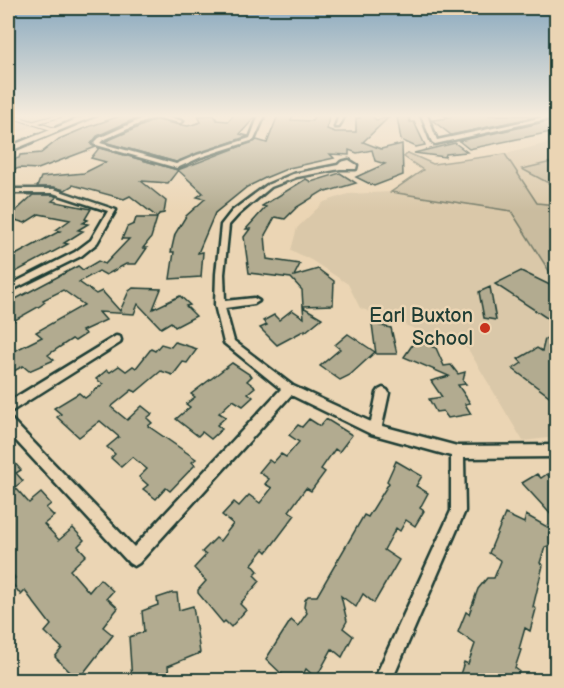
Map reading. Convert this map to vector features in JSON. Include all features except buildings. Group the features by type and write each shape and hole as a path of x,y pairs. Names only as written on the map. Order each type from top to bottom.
{"street":[{"path":"107,147 177,166 227,147"},
{"path":"340,167 295,175 269,186 235,213 225,225 220,274 220,305 229,343 289,389 375,430 458,452 556,452"},
{"path":"8,198 11,188 54,191 112,210 94,241 78,254 8,289"},
{"path":"220,305 254,301"},
{"path":"8,408 116,340"},
{"path":"8,424 134,558 289,389"},
{"path":"375,430 384,393"},
{"path":"383,681 458,511 458,452"}],"shaded area":[{"path":"532,147 556,147 556,205 537,203 505,154"},
{"path":"408,153 433,164 505,154 537,203 556,205 556,282 511,211 391,192 423,170 404,157"},
{"path":"556,161 556,187 522,169"},
{"name":"Earl Buxton School","path":"391,192 511,211 556,282 556,437 523,441 468,349 360,308 348,284 291,250 297,228 324,202 348,194"}],"place":[{"name":"Earl Buxton School","path":"485,328"}]}
